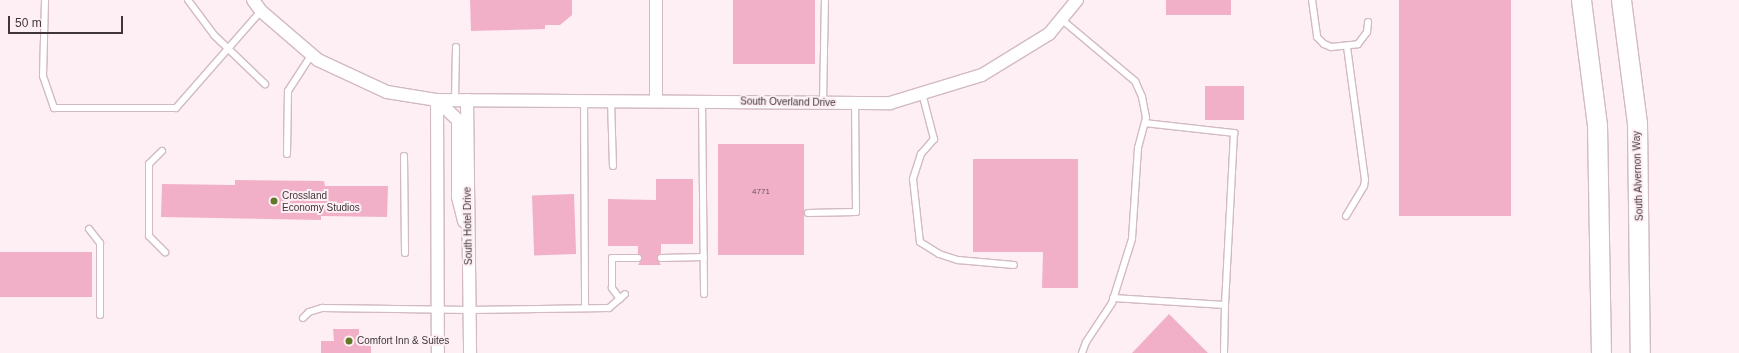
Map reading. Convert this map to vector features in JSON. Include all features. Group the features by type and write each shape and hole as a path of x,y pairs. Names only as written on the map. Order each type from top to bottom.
{"main road":[{"path":"1581,0 1597,125 1601,353"},
{"name":"South Alvernon Way","path":"1621,0 1637,123 1640,353"}],"street":[{"name":"South Overland Drive","path":"253,0 261,11 312,54 387,92 437,100 702,100 855,103 890,103 982,75 1049,34 1077,0"},
{"path":"656,0 656,100"},
{"path":"437,100 458,120 458,197 469,239"},
{"path":"437,100 438,353"},
{"name":"South Hotel Drive","path":"461,100 469,239 470,353"}],"lane":[{"path":"45,0 43,76 54,108 176,108 261,11"},
{"path":"188,0 229,49 265,84"},
{"path":"823,102 825,0"},
{"path":"1312,0 1317,37 1331,47 1358,44 1367,32 1368,22"},
{"path":"1061,19 1135,81 1142,97 1145,123 1138,148 1132,239 1113,298 1082,353"},
{"path":"1346,216 1364,186 1365,180 1347,46"},
{"path":"456,47 461,100"},
{"path":"287,154 288,91 312,54"},
{"path":"922,93 934,139 921,154 913,180 920,242 939,254 958,260 1014,265"},
{"path":"584,100 585,308"},
{"path":"611,100 613,166"},
{"path":"702,100 704,294"},
{"path":"808,213 856,212 855,103"},
{"path":"1145,123 1234,133 1224,353"},
{"path":"162,151 148,164 149,236 165,252"},
{"path":"404,156 405,253"},
{"path":"89,229 100,243 100,315"},
{"path":"661,258 704,257"},
{"path":"620,299 612,288 612,258 638,258"},
{"path":"304,318 309,312 322,308 469,310 609,308 625,294"},
{"path":"1113,298 1225,306"}],"building":[{"path":"470,0 572,0 572,15 560,25 545,25 545,29 471,31"},
{"path":"733,0 815,0 815,64 733,64"},
{"path":"1166,0 1231,0 1231,15 1166,15"},
{"path":"1399,0 1511,0 1511,216 1399,216"},
{"path":"1205,86 1244,86 1244,120 1205,120"},
{"path":"718,144 804,144 804,255 718,255"},
{"path":"973,159 1078,159 1078,288 1042,288 1043,252 973,252"},
{"path":"656,179 693,179 693,244 661,244 661,253 657,258 661,265 638,265 642,258 638,254 638,246 608,246 608,199 656,200"},
{"name":"Crossland Economy Studios","path":"235,180 324,181 325,186 388,186 387,217 321,216 321,220 161,217 162,184 235,185"},
{"path":"574,194 576,254 534,255 532,195"},
{"path":"0,252 92,252 92,297 0,297"},
{"path":"1169,314 1208,353 1132,353"},
{"name":"Comfort Inn & Suites","path":"333,329 359,329 359,338 371,338 371,353 321,353 321,341 334,341"}],"place":[{"name":"Crossland Economy Studios","path":"274,201"},
{"name":"Comfort Inn & Suites","path":"349,341"}]}
